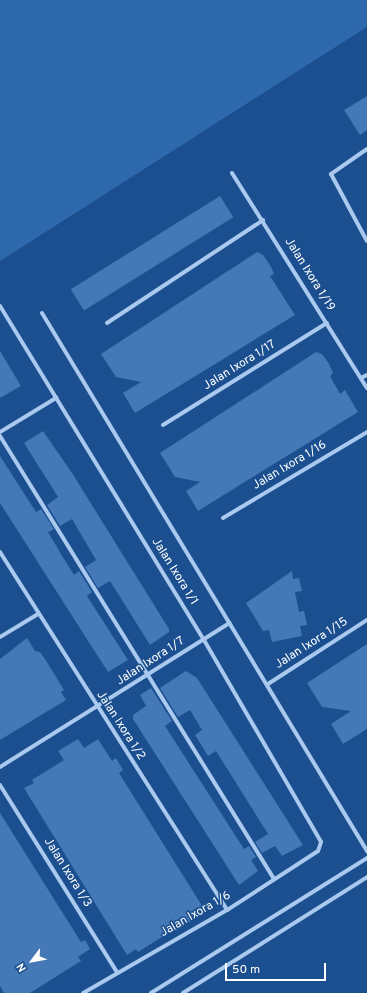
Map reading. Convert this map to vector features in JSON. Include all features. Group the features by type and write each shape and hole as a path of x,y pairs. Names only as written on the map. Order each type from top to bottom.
{"street":[{"path":"367,149 331,174 367,241"},
{"name":"Jalan Ixora 1/19","path":"232,173 263,220 367,388"},
{"path":"107,323 263,220"},
{"name":"Jalan Ixora 1/1","path":"0,306 204,640 319,835 321,842 318,851"},
{"path":"42,313 268,684 367,851"},
{"name":"Jalan Ixora 1/17","path":"163,425 327,323"},
{"path":"361,378 367,374"},
{"path":"0,432 56,398"},
{"name":"Jalan Ixora 1/16","path":"224,518 367,432"},
{"path":"0,436 150,675 274,879"},
{"name":"Jalan Ixora 1/2","path":"0,552 97,708 227,910"},
{"path":"0,637 38,614"},
{"name":"Jalan Ixora 1/15","path":"268,684 367,620"},
{"name":"Jalan Ixora 1/7","path":"0,768 150,675 230,623"},
{"name":"Jalan Ixora 1/3","path":"0,785 117,972"},
{"name":"Jalan Ixora 1/6","path":"83,993 117,972 227,910 318,851"},
{"path":"151,993 367,858"},
{"path":"183,993 367,877"}],"shaded area":[{"path":"0,0 367,0 367,27 0,261"}],"building":[{"path":"367,96 367,130 360,135 344,110"},
{"path":"220,196 233,217 84,310 71,289"},
{"path":"257,252 263,255 270,265 274,274 270,276 295,315 135,413 123,393 141,382 116,377 101,354"},
{"path":"0,351 21,386 0,398"},
{"path":"316,352 322,354 329,364 333,373 330,376 340,394 345,390 358,412 198,511 186,491 200,482 175,477 160,453"},
{"path":"43,431 72,473 169,629 169,632 150,645 110,581 98,588 85,567 96,560 72,519 60,526 47,505 58,497 24,443"},
{"path":"0,456 36,512 41,509 54,529 48,532 74,575 79,571 92,592 87,596 128,660 108,672 0,503"},
{"path":"292,571 293,579 299,578 302,591 295,592 299,612 304,611 307,625 300,626 302,636 272,642 269,630 263,631 246,603"},
{"path":"27,638 35,651 40,652 45,659 64,690 61,692 66,700 0,740 0,659"},
{"path":"367,644 367,729 343,744 331,724 351,711 322,707 307,683"},
{"path":"186,671 197,678 303,845 282,856 275,846 262,853 255,842 268,834 216,751 208,756 195,735 202,730 190,710 178,717 160,688"},
{"path":"151,688 172,721 165,726 244,849 249,846 256,857 251,860 258,871 239,885 133,719 133,715 146,706 140,695"},
{"path":"78,739 84,748 98,739 112,761 116,758 123,770 119,773 204,909 198,913 198,917 174,932 173,930 138,952 136,949 127,955 24,788 34,783 32,780 64,760 58,751"},
{"path":"0,813 81,942 85,940 90,949 78,957 81,961 30,993 4,993 0,986"}]}
